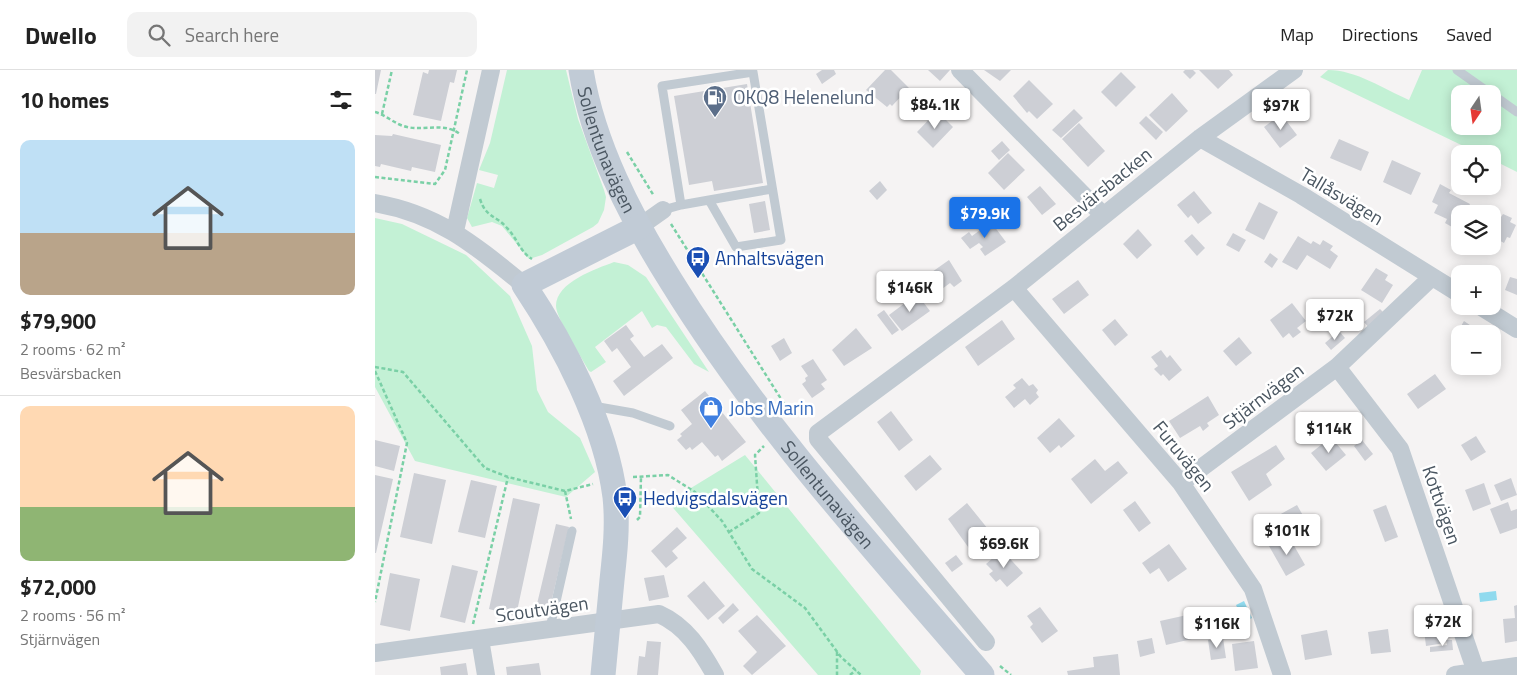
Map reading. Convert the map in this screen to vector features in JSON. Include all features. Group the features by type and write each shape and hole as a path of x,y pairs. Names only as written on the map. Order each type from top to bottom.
{"street":[{"path":"455,231 491,70"},
{"name":"Sollentunavägen","path":"581,70 585,94 614,176 639,227 716,351 817,483 982,675"},
{"path":"960,70 1103,215"},
{"name":"Besvärsbacken","path":"986,642 818,439 818,434 1014,288 1200,138 1294,70"},
{"name":"Tallåsvägen","path":"1200,138 1301,195 1451,289"},
{"path":"375,203 419,215 455,231 524,286 554,332 587,405 607,458 615,498 616,539 603,675"},
{"name":"Sollentunavägen","path":"639,227 663,210"},
{"path":"524,286 639,227"},
{"name":"Stjärnvägen","path":"1181,483 1337,367 1432,277"},
{"name":"Furuvägen","path":"1014,288 1181,483 1253,589 1281,675"},
{"path":"1494,315 1517,329"},
{"name":"Kottvägen","path":"1337,367 1400,449 1477,672"},
{"path":"609,621 659,614 675,621 700,649 715,675"},
{"name":"Scoutvägen","path":"375,653 609,621"},
{"name":"Scoutvägen","path":"475,640 486,675"},
{"path":"1455,675 1517,666"}],"lane":[{"path":"1457,70 1479,85"},
{"path":"681,205 662,86 753,72 781,240 736,247 709,200"},
{"path":"1501,100 1517,112"},
{"path":"663,210 681,205 773,189"},
{"path":"587,405 633,414 670,426"},
{"path":"550,628 572,531"}],"path":[{"path":"382,114 392,70"},
{"path":"375,177 435,184 445,170 467,70"},
{"path":"375,112 405,127 435,126 461,133 460,155 469,168 488,215 507,228 526,255 532,259 537,259"},
{"path":"626,150 663,210"},
{"path":"375,366 403,372 485,468 508,478 565,491 600,482"},
{"path":"375,371 407,442 375,602"},
{"path":"729,532 759,513 755,455 777,432"},
{"path":"633,477 668,475 695,492 729,532 752,569 805,608 837,651 861,675"},
{"path":"475,640 508,478"},
{"path":"565,491 572,531"},
{"path":"837,651 837,675"},
{"path":"851,675 855,670"}],"green space":[{"path":"507,70 566,70 578,119 606,197 604,210 598,223 542,255 529,259 502,226 492,222 472,227 467,218 477,183 494,188 498,175 479,170 490,143"},
{"path":"1328,70 1349,73 1409,100 1422,70 1517,70 1517,172 1501,164 1501,145 1461,145 1320,77"},
{"path":"375,218 402,224 466,255 510,296 532,346 537,390 548,412 580,438 595,472 566,497 415,461 375,387"},
{"path":"614,262 628,265 646,277 709,372 694,364 666,327 657,325 652,328 642,311 595,347 606,362 591,372 589,371 560,319 556,306 558,298 570,283 597,268"},
{"path":"745,455 921,671 920,675 818,675 668,502"}],"water":[{"path":"1496,591 1497,600 1480,602 1479,593"},
{"path":"1244,601 1252,618 1244,622 1236,605"}],"building":[{"path":"375,70 381,70 376,94 375,94"},
{"path":"429,70 457,70 454,83 450,82 441,121 413,115 423,72 428,74"},
{"path":"822,70 834,70 836,74 822,84 816,74"},
{"path":"885,70 891,70 909,88 892,106 890,104 887,107 866,90"},
{"path":"928,70 950,70 940,81"},
{"path":"984,70 1011,70 1000,81"},
{"path":"1185,70 1193,70 1196,73 1190,79 1183,72"},
{"path":"1199,70 1229,70 1233,75 1218,89"},
{"path":"1121,72 1136,87 1116,107 1101,92"},
{"path":"1029,80 1053,104 1037,119 1029,111 1027,113 1013,96"},
{"name":"OKQ8 Helenelund","path":"747,84 763,183 714,191 712,181 689,185 674,96"},
{"path":"1172,93 1188,111 1166,132 1149,115"},
{"path":"1074,109 1083,118 1061,138 1052,130"},
{"path":"937,111 953,127 933,148 917,132"},
{"path":"1281,114 1297,135 1280,148 1264,127"},
{"path":"1146,116 1163,132 1156,140 1139,123"},
{"path":"1079,123 1105,151 1088,167 1062,139"},
{"path":"393,134 441,145 435,172 412,167 411,171 381,164 380,167 375,166 375,135 392,136"},
{"path":"1339,139 1369,152 1361,171 1330,158"},
{"path":"1002,141 1010,150 999,160 991,151"},
{"path":"1008,153 1025,170 1004,190 988,173"},
{"path":"1392,160 1421,173 1411,195 1383,182"},
{"path":"880,181 887,190 877,200 869,191"},
{"path":"1440,184 1451,190 1449,193 1451,195 1470,204 1451,205 1451,226 1445,223 1447,219 1434,213 1438,205 1432,202"},
{"path":"1040,186 1056,204 1042,215 1027,197"},
{"path":"1194,191 1212,213 1198,224 1191,215 1188,218 1177,205"},
{"path":"765,201 770,230 754,233 749,204"},
{"path":"1259,202 1278,212 1264,240 1245,230"},
{"path":"1503,214 1512,218 1510,222 1516,225 1510,238 1507,237 1504,243 1501,241 1501,217"},
{"path":"991,222 1006,242 985,256 980,249 983,247 979,243 970,249 961,238 969,232 972,236"},
{"path":"1138,229 1152,245 1137,259 1123,244"},
{"path":"1233,233 1246,240 1239,252 1226,245"},
{"path":"1192,234 1205,248 1197,256 1184,241"},
{"path":"1298,236 1311,244 1313,241 1320,245 1323,240 1333,246 1330,250 1338,256 1330,269 1307,255 1297,270 1282,262"},
{"path":"1270,253 1278,259 1272,268 1264,262"},
{"path":"949,260 962,281 954,287 950,283 934,295 922,279"},
{"path":"1376,268 1388,275 1385,280 1393,285 1382,303 1361,290"},
{"path":"1510,277 1517,279 1517,295 1505,290"},
{"path":"1078,280 1089,295 1064,314 1052,299"},
{"path":"917,294 930,311 902,331 889,315"},
{"path":"1338,300 1351,310 1346,317 1333,307"},
{"path":"1292,303 1306,321 1297,328 1301,332 1293,338 1289,333 1283,338 1270,320"},
{"path":"1380,309 1386,315 1370,329 1364,322"},
{"path":"884,310 899,330 892,335 877,315"},
{"path":"1115,319 1128,335 1115,346 1102,330"},
{"path":"1002,320 1015,339 978,366 965,347"},
{"path":"1464,321 1470,325 1462,325"},
{"path":"626,325 634,336 630,339 644,357 662,344 673,358 624,396 613,381 631,367 617,348 612,352 604,341"},
{"path":"856,328 872,348 844,366 832,350"},
{"path":"1339,331 1345,338 1331,350 1325,343"},
{"path":"1239,337 1252,353 1236,366 1223,351"},
{"path":"784,338 792,353 780,361 771,346"},
{"path":"1161,350 1167,358 1170,355 1182,370 1169,381 1163,374 1161,376 1154,369 1158,366 1151,357"},
{"path":"813,359 827,380 821,384 825,389 812,398 802,384 808,376 801,366"},
{"path":"1435,374 1446,389 1418,409 1407,394"},
{"path":"1022,378 1029,386 1033,384 1038,390 1036,393 1039,397 1030,405 1025,399 1014,408 1005,397 1016,388 1013,385"},
{"name":"Jobs Marin","path":"705,391 746,442 722,461 718,455 715,457 702,442 692,450 690,447 686,450 677,440 682,436 680,434 692,424 681,410"},
{"path":"1208,396 1219,415 1207,423 1209,426 1203,431 1200,426 1180,438 1169,421"},
{"path":"891,411 913,440 899,451 877,422"},
{"path":"1059,418 1075,436 1061,448 1059,445 1050,453 1037,438"},
{"path":"1476,436 1486,452 1471,461 1461,445"},
{"path":"1331,437 1346,455 1326,471 1311,453"},
{"path":"375,440 400,446 394,471 375,466"},
{"path":"1362,440 1373,454 1365,461 1354,446"},
{"path":"1276,445 1285,459 1266,474 1272,485 1249,501 1231,472"},
{"path":"930,455 942,469 916,491 904,476"},
{"path":"1095,459 1105,471 1118,461 1128,473 1091,504 1071,479"},
{"path":"414,473 446,480 432,544 400,537"},
{"path":"375,475 393,479 376,553 375,553"},
{"path":"1511,478 1517,495 1501,501 1494,485"},
{"path":"471,480 497,486 485,538 458,532"},
{"path":"1484,483 1491,504 1473,511 1465,490"},
{"path":"513,498 540,504 516,616 489,609"},
{"path":"1135,501 1151,523 1139,532 1123,510"},
{"path":"1508,502 1511,511 1517,509 1517,528 1500,534 1490,509"},
{"path":"967,503 992,534 971,551 948,519"},
{"path":"1297,505 1305,519 1286,529 1279,515"},
{"path":"1386,505 1398,537 1385,542 1373,510"},
{"path":"556,524 569,527 550,607 537,604"},
{"path":"677,527 687,538 672,551 678,558 666,568 651,551"},
{"path":"1288,535 1305,565 1286,576 1269,546"},
{"path":"1169,544 1187,569 1168,582 1159,568 1150,574 1142,563"},
{"path":"1002,550 1023,573 1007,587 1000,579 996,582 989,574 993,571 986,564"},
{"path":"956,555 963,564 952,572 945,563"},
{"path":"452,565 478,571 465,623 440,617"},
{"path":"390,573 420,579 410,631 380,625"},
{"path":"664,575 669,597 649,601 644,578"},
{"path":"704,581 725,606 708,620 687,596"},
{"path":"733,603 739,610 723,624 718,618"},
{"path":"1517,605 1517,641 1505,643 1503,619 1515,618 1514,606"},
{"path":"1040,607 1058,631 1042,643 1030,627 1033,624 1027,616"},
{"path":"757,615 786,646 752,675 743,666 757,652 738,631"},
{"path":"1187,615 1192,639 1166,645 1160,621"},
{"path":"1442,618 1445,643 1426,646 1424,630 1430,629 1429,619"},
{"path":"1388,629 1391,652 1371,654 1368,632"},
{"path":"1327,630 1332,655 1305,660 1301,635"},
{"path":"1152,638 1155,653 1140,657 1137,641"},
{"path":"1223,638 1226,658 1211,660 1208,640"},
{"path":"1446,640 1452,640 1453,650 1430,652 1430,647 1447,645"},
{"path":"647,641 661,642 658,675 637,675 639,656 645,657"},
{"path":"1254,641 1258,668 1235,671 1232,644"},
{"path":"1118,654 1120,675 1068,675 1067,671 1094,667 1093,657"},
{"path":"466,663 468,675 441,675 440,667"},
{"path":"539,663 541,675 507,675 506,667"}],"place":[{"name":"OKQ8 Helenelund","path":"715,118"},
{"name":"Anhaltsvägen","path":"698,279"},
{"name":"Jobs Marin","path":"711,429"},
{"name":"Hedvigsdalsvägen","path":"625,519"}]}
